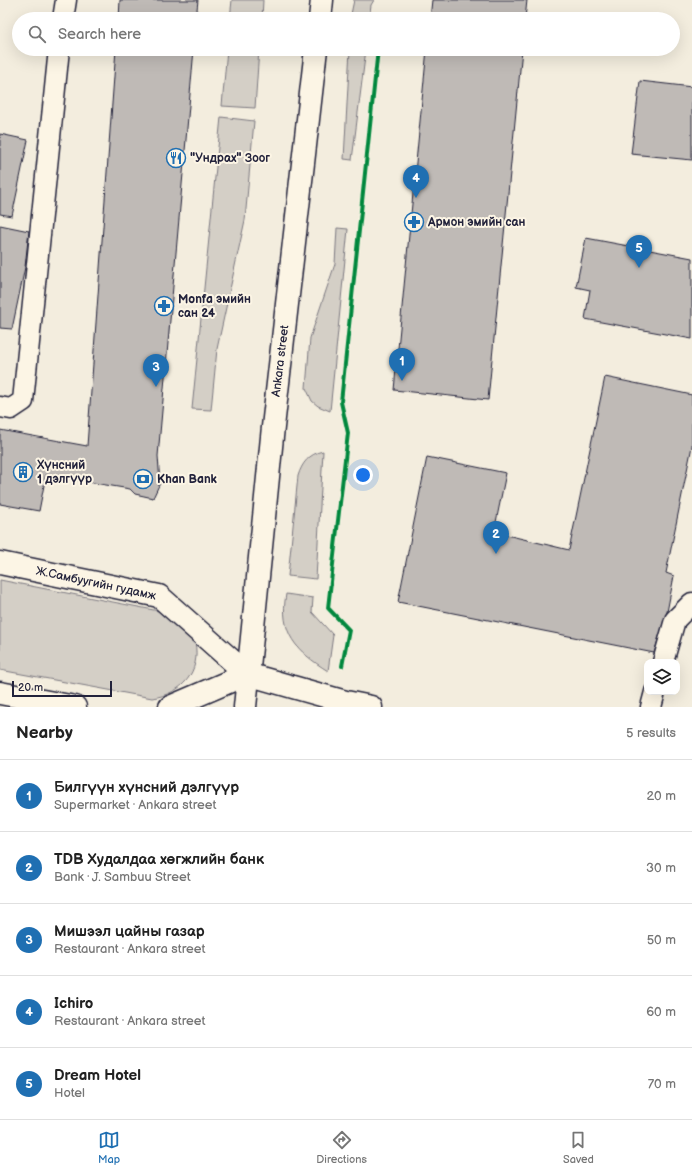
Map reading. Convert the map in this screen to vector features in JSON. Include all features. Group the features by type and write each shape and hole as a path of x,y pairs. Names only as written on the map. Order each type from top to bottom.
{"main road":[{"path":"321,12 322,0"},
{"name":"Ankara street","path":"245,707 273,427 315,56"},
{"name":"Ж.Самбуугийн гудамж","path":"0,563 160,596 248,674"},
{"path":"170,707 248,674 346,702 371,707"},
{"path":"0,693 75,707"}],"lane":[{"path":"64,12 66,0"},
{"path":"0,407 11,409 23,402 58,56"},
{"path":"664,659 674,620 692,603"},
{"path":"651,707 654,695"}],"shaded area":[{"path":"232,0 263,0 262,12 231,12"},
{"path":"354,0 374,0 371,5 370,12 351,12"},
{"path":"226,56 259,56 255,108 222,106"},
{"path":"350,56 365,56 352,160 344,159"},
{"path":"221,117 254,121 245,220 217,349 211,410 192,409"},
{"path":"337,228 348,229 330,411 318,406 312,401 306,388 310,338 335,264"},
{"path":"323,451 316,579 288,576 298,476 304,463 310,457"},
{"path":"0,580 164,612 195,642 195,663 192,672 187,680 172,692 163,696 152,698 0,670"},
{"path":"286,594 313,598 312,612 333,635 328,671 307,656 292,640 285,620 284,608"}],"building":[{"path":"120,0 198,0 197,12 119,12"},
{"path":"432,0 527,0 526,12 431,12"},
{"path":"115,56 193,56 158,456 160,483 153,498 135,494 130,489 46,475 39,511 0,504 0,430 87,446"},
{"path":"426,56 521,56 488,400 394,390"},
{"path":"640,81 692,87 692,160 631,154"},
{"path":"0,134 28,140 12,216 0,214"},
{"path":"0,225 29,231 25,267 12,329 0,328"},
{"path":"586,238 692,258 692,339 585,319 590,290 576,287"},
{"path":"605,377 692,395 692,446 666,573 674,576 667,612 654,653 398,602 427,457 506,473 494,532 569,550"}],"cycle path":[{"path":"342,666 349,630 328,608 348,433 341,402 377,56"}],"place":[{"name":"\"Ундрах\" Зоог","path":"176,158"},
{"name":"Ichiro","path":"416,198"},
{"name":"Армон эмийн сан","path":"414,222"},
{"name":"Dream Hotel","path":"639,268"},
{"name":"Monfa эмийн сан 24","path":"164,306"},
{"name":"Билгүүн хүнсний дэлгүүр","path":"402,381"},
{"name":"Мишээл цайны газар","path":"156,387"},
{"name":"Хүнсний 1 дэлгүүр","path":"23,472"},
{"name":"Khan Bank","path":"143,479"},
{"name":"TDB Худалдаа хөгжлийн банк","path":"496,554"}]}
